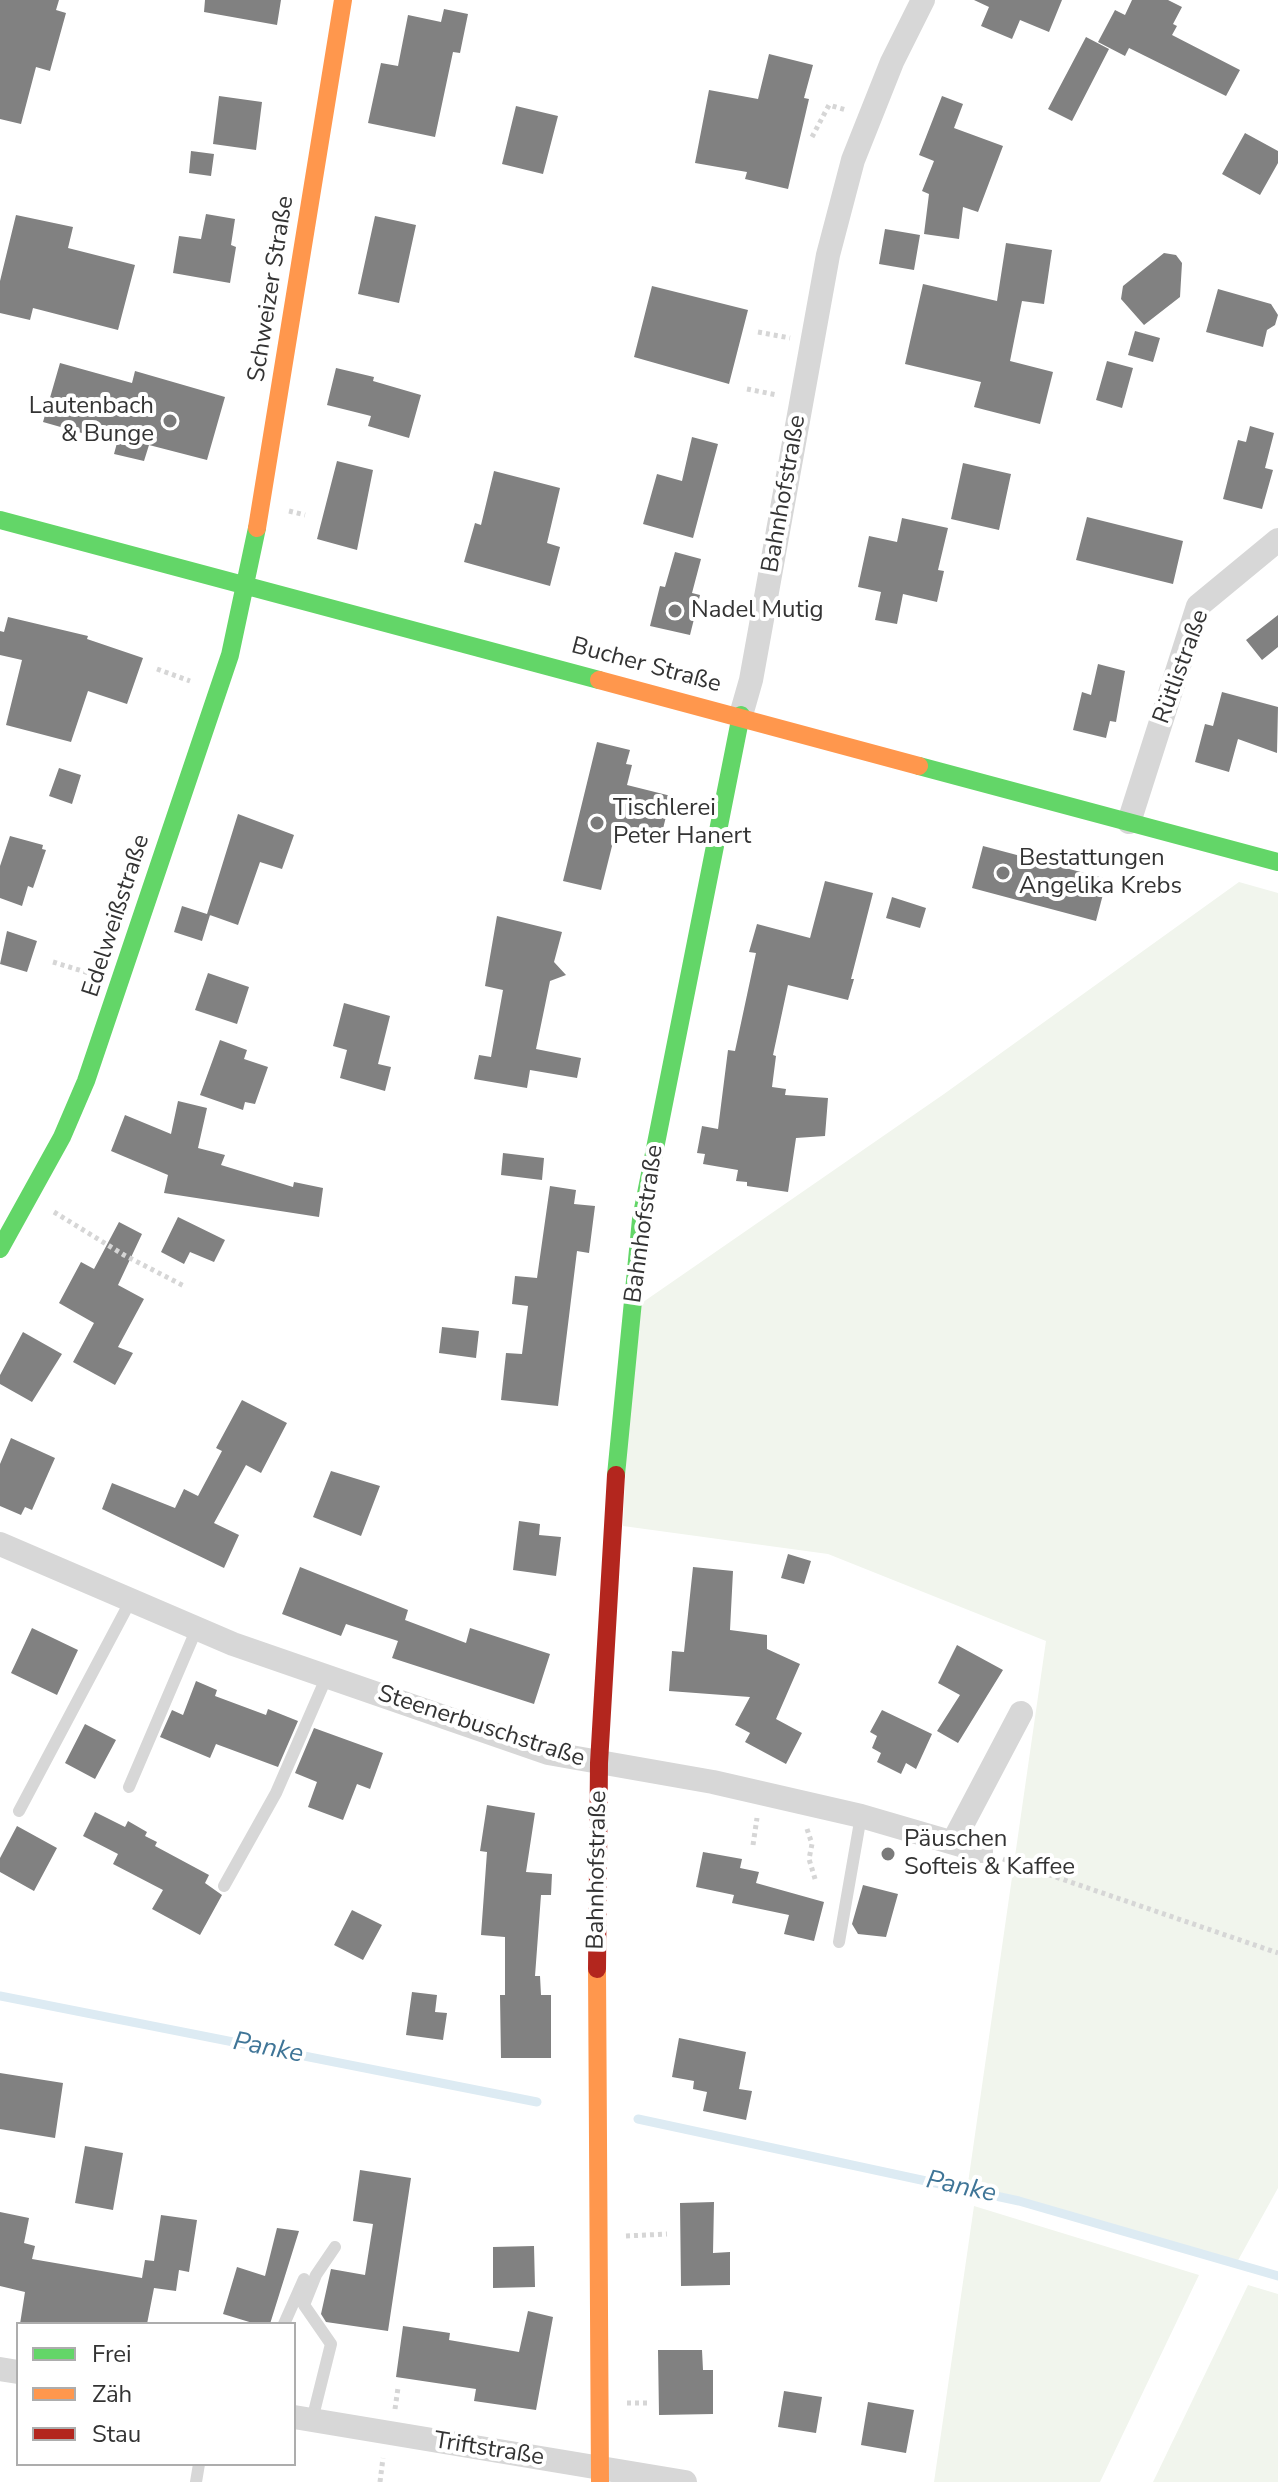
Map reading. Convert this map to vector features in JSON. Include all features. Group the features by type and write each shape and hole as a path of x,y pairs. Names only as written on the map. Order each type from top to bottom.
{"street":[{"name":"Schweizer Straße","path":"248,585 343,0"},
{"name":"Bahnhofstraße","path":"599,2475 599,1763 617,1466 641,1219 741,715 751,680 828,255 853,160 892,62 923,0"},
{"name":"Bucher Straße","path":"0,520 741,715 931,771 1278,862"},
{"name":"Rütlistraße","path":"1129,822 1198,606 1278,540"},
{"name":"Edelweißstraße","path":"0,1249 80,1095 230,655 248,585"},
{"name":"Steenerbuschstraße","path":"0,1544 197,1628 548,1753 713,1782 861,1816 981,1851"},
{"path":"953,1842 1021,1713"},
{"name":"Triftstraße","path":"303,2419 599,2475 685,2482"}],"lane":[{"path":"19,1811 131,1600"},
{"path":"129,1787 197,1628"},
{"path":"224,1886 247,1852 276,1793 327,1676"},
{"path":"839,1942 861,1816"},
{"path":"303,2419 331,2344 304,2305 316,2275 335,2247"},
{"path":"285,2322 304,2279"}],"path":[{"path":"812,137 829,105 869,119"},
{"path":"53,962 119,982"},
{"path":"29,1197 124,1255 186,1287"},
{"path":"807,1804 806,1827 812,1844 809,1859 816,1882"},
{"path":"981,1851 1278,1953"},
{"path":"597,2238 667,2234"}],"shaded area":[{"path":"1239,882 1278,893 1278,2188 1236,2264 967,2190 1046,1641 828,1554 623,1526 633,1309 944,1094"},
{"path":"974,2206 1199,2275 1100,2482 934,2482"},
{"path":"1248,2285 1278,2294 1278,2482 1153,2482"}],"building":[{"path":"0,0 59,0 56,10 66,13 50,71 36,67 21,124 0,119"},
{"path":"205,0 281,0 277,25 204,12"},
{"path":"974,0 1062,0 1049,32 1020,20 1012,39 981,26 989,7"},
{"path":"1132,0 1168,0 1182,7 1173,24 1177,26 1172,35 1240,70 1226,96 1129,48 1125,56 1098,42 1115,10 1125,15"},
{"path":"444,9 468,14 460,53 453,52 435,137 368,123 381,63 398,66 408,15 441,22"},
{"path":"1086,37 1109,49 1072,121 1048,109"},
{"path":"769,54 813,65 804,98 809,99 788,189 745,179 747,172 695,163 709,90 758,99"},
{"path":"219,96 262,102 256,150 213,144"},
{"path":"942,96 963,104 954,128 1003,146 978,212 963,207 959,239 924,234 929,194 922,191 934,161 919,155"},
{"path":"516,106 558,116 543,174 502,164"},
{"path":"1245,133 1278,151 1278,163 1260,195 1222,174"},
{"path":"191,151 214,154 211,176 189,173"},
{"path":"206,214 235,219 231,245 236,247 230,283 173,273 179,236 201,239"},
{"path":"16,215 73,227 68,248 135,265 118,330 33,308 30,320 0,313 0,281"},
{"path":"375,216 416,225 399,303 358,294"},
{"path":"885,229 920,235 914,270 879,264"},
{"path":"1006,243 1052,250 1044,304 1022,301 1010,361 1053,372 1040,424 974,407 981,382 905,364 923,284 997,301"},
{"path":"1164,253 1176,255 1182,263 1180,297 1144,325 1121,299 1123,286"},
{"path":"652,286 748,310 729,384 634,357"},
{"path":"1218,289 1271,304 1278,315 1275,325 1267,330 1263,347 1206,332"},
{"path":"1135,331 1160,338 1153,362 1128,355"},
{"path":"1107,361 1133,368 1122,408 1096,400"},
{"path":"60,363 132,383 135,371 225,397 207,460 149,445 144,461 114,454 117,443 43,422"},
{"path":"336,368 374,377 373,381 421,395 409,438 368,426 371,416 327,405"},
{"path":"1250,426 1274,433 1265,468 1273,470 1262,509 1223,499 1238,440 1246,442"},
{"path":"692,437 718,444 693,538 643,524 657,474 682,481"},
{"path":"337,461 373,470 357,550 317,539"},
{"path":"963,463 1011,474 999,530 951,519"},
{"path":"494,471 560,488 547,543 560,547 550,586 464,562 475,523 481,525"},
{"path":"1087,517 1183,541 1173,584 1076,560"},
{"path":"902,518 948,528 938,570 944,571 937,602 903,594 897,624 875,620 881,592 858,587 869,536 897,542"},
{"name":"Nadel Mutig","path":"675,552 701,559 692,593 700,595 690,635 650,626 660,586 665,587"},
{"path":"1278,615 1278,647 1262,660 1246,640"},
{"path":"8,617 88,636 87,639 143,658 127,704 88,691 71,742 6,725 22,660 0,655 0,631 4,632"},
{"path":"1098,664 1125,671 1116,722 1110,721 1106,738 1073,730 1082,692 1091,695"},
{"path":"1222,692 1278,707 1277,753 1238,739 1229,772 1195,762 1205,724 1213,726"},
{"name":"Tischlerei Peter Hanert","path":"597,742 630,750 626,764 632,765 627,785 671,796 661,837 617,826 601,890 563,881"},
{"path":"59,768 81,775 72,804 49,796"},
{"path":"238,814 294,835 282,869 260,862 238,925 207,914"},
{"path":"10,836 43,845 42,849 46,850 33,888 28,886 22,906 0,898 0,866"},
{"path":"983,846 1107,879 1096,921 972,888"},
{"path":"825,881 873,893 851,979 854,979 848,1000 788,985 773,1055 776,1056 772,1087 786,1089 785,1095 828,1098 825,1136 796,1138 788,1192 747,1186 747,1182 736,1181 738,1170 703,1164 705,1154 697,1153 702,1126 718,1129 728,1050 735,1051 756,953 749,952 757,924 810,938"},
{"path":"892,897 926,908 920,928 886,918"},
{"path":"182,906 210,915 202,941 174,932"},
{"path":"497,916 562,932 554,962 566,975 550,981 536,1049 581,1058 577,1078 530,1070 527,1088 474,1079 479,1055 491,1057 503,990 485,986"},
{"path":"7,931 37,941 27,972 0,964"},
{"path":"208,973 249,987 237,1024 195,1010"},
{"path":"344,1003 390,1016 378,1064 391,1067 385,1091 340,1078 347,1050 333,1046"},
{"path":"220,1040 247,1050 244,1059 268,1067 255,1104 245,1102 243,1110 200,1095"},
{"path":"178,1101 207,1108 198,1148 225,1155 221,1165 293,1187 294,1182 323,1188 319,1217 164,1193 168,1175 111,1151 125,1115 171,1134"},
{"path":"503,1153 544,1158 542,1180 501,1175"},
{"path":"550,1186 576,1190 574,1204 595,1206 589,1253 577,1251 558,1406 501,1400 506,1353 522,1354 528,1306 512,1304 515,1276 537,1278"},
{"path":"178,1217 225,1240 214,1262 190,1252 184,1264 161,1252"},
{"path":"119,1222 142,1234 118,1285 144,1299 118,1347 133,1353 115,1385 73,1362 94,1323 59,1303 81,1262 94,1269"},
{"path":"442,1327 479,1331 476,1358 439,1353"},
{"path":"23,1332 62,1354 32,1402 0,1384 0,1375"},
{"path":"242,1400 287,1423 261,1473 246,1465 214,1523 239,1535 224,1568 102,1509 112,1483 175,1508 184,1489 198,1496 222,1451 216,1448"},
{"path":"11,1438 55,1458 32,1510 25,1507 21,1515 0,1506 0,1464"},
{"path":"331,1471 380,1486 361,1536 313,1517"},
{"path":"519,1521 540,1524 539,1535 561,1537 556,1576 513,1570"},
{"path":"788,1554 811,1561 804,1584 781,1578"},
{"path":"300,1567 408,1610 405,1620 466,1643 470,1628 550,1654 534,1704 392,1658 398,1641 346,1624 341,1636 282,1614"},
{"path":"693,1567 733,1571 730,1630 767,1635 767,1649 800,1664 776,1719 802,1733 786,1764 745,1742 750,1733 735,1725 750,1697 669,1691 672,1651 684,1652"},
{"path":"32,1628 78,1650 57,1695 11,1673"},
{"path":"957,1645 1003,1670 958,1743 937,1731 960,1695 938,1683"},
{"path":"196,1681 217,1690 215,1696 266,1715 268,1709 298,1721 278,1767 216,1744 210,1758 160,1737 172,1710 183,1715"},
{"path":"882,1710 932,1734 916,1769 906,1763 901,1774 877,1762 881,1753 872,1748 877,1736 870,1732"},
{"path":"85,1724 116,1740 95,1779 65,1763"},
{"path":"314,1728 383,1753 370,1789 357,1784 343,1820 308,1807 317,1782 295,1773"},
{"path":"487,1805 535,1813 526,1872 552,1874 551,1895 541,1895 535,1976 540,1976 541,1995 551,1995 551,2058 501,2058 500,1995 505,1995 505,1937 481,1935 487,1852 480,1851"},
{"path":"95,1812 125,1827 128,1821 147,1832 145,1836 157,1842 155,1846 209,1875 205,1883 222,1895 200,1935 152,1909 163,1890 113,1864 118,1854 83,1836"},
{"path":"17,1826 57,1848 34,1891 0,1872 0,1858"},
{"path":"703,1852 742,1859 740,1868 759,1872 756,1883 824,1902 814,1941 784,1934 789,1915 732,1903 734,1895 696,1887"},
{"path":"863,1885 898,1894 886,1937 858,1934 852,1924"},
{"path":"352,1910 382,1925 363,1960 334,1945"},
{"path":"412,1992 437,1995 435,2012 447,2013 443,2040 406,2035"},
{"path":"679,2038 746,2052 739,2089 752,2091 746,2120 703,2111 707,2092 693,2089 694,2081 672,2077"},
{"path":"0,2073 63,2083 55,2138 0,2129"},
{"path":"85,2146 123,2153 113,2210 75,2203"},
{"path":"360,2170 411,2178 388,2331 326,2322 321,2314 331,2269 365,2275 373,2224 353,2221"},
{"path":"714,2202 713,2253 730,2252 730,2285 681,2286 680,2203"},
{"path":"0,2212 29,2218 24,2243 35,2246 32,2259 142,2278 145,2260 154,2261 161,2215 197,2220 189,2272 179,2270 176,2291 154,2288 147,2322 20,2322 25,2292 0,2286"},
{"path":"277,2228 299,2231 271,2322 249,2322 223,2314 237,2267 265,2276"},
{"path":"534,2246 535,2287 493,2288 493,2247"},
{"path":"528,2311 553,2317 536,2410 474,2401 476,2389 396,2377 403,2326 450,2333 449,2340 519,2352"},
{"path":"658,2350 702,2350 703,2370 713,2370 713,2414 659,2415"},
{"path":"784,2391 822,2397 816,2433 778,2427"},
{"path":"868,2402 914,2410 906,2453 861,2445"}],"waterway":[{"name":"Panke","path":"0,1996 537,2102"},
{"name":"Panke","path":"638,2119 1019,2201 1278,2276"}],"traffic: fast":[{"path":"0,520 599,680"},
{"path":"0,1249 62,1137 86,1081 230,655 257,528"},
{"path":"616,1475 641,1219 741,715"},
{"path":"919,766 1278,862"}],"traffic: slow":[{"path":"257,528 343,0"},
{"path":"599,680 919,766"},
{"path":"597,1969 600,2482"}],"traffic: jam":[{"path":"597,1969 599,1763 616,1475"}],"place":[{"name":"Lautenbach & Bunge","path":"170,421"},
{"name":"Nadel Mutig","path":"675,611"},
{"name":"Tischlerei Peter Hanert","path":"597,823"},
{"name":"Bestattungen Angelika Krebs","path":"1003,873"},
{"name":"Päuschen Softeis & Kaffee","path":"888,1854"}]}
